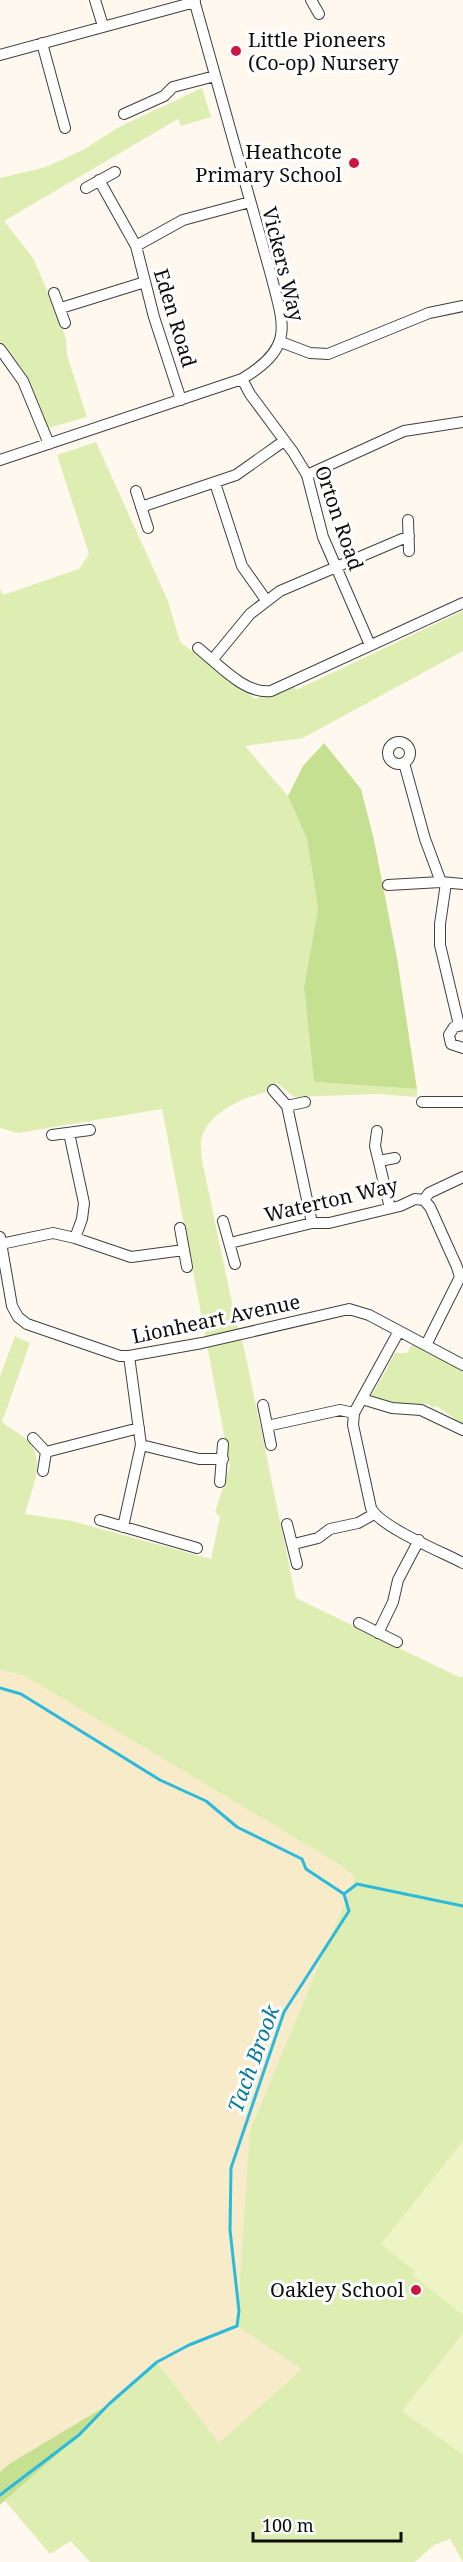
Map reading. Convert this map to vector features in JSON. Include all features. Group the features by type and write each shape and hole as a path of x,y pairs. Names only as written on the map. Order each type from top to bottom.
{"street":[{"path":"95,0 103,26"},
{"path":"311,0 319,14"},
{"path":"0,55 194,1"},
{"name":"Vickers Way","path":"0,460 242,379 261,366 281,342 283,330 281,316 194,1"},
{"path":"42,43 65,128"},
{"path":"124,114 164,96 173,87 215,76"},
{"path":"86,188 115,172"},
{"name":"Eden Road","path":"99,180 136,246 181,400"},
{"path":"136,246 183,220 250,202"},
{"path":"61,308 145,282"},
{"path":"54,294 65,323"},
{"path":"281,342 310,353 328,354 429,313 461,307"},
{"path":"0,349 23,381 50,444"},
{"name":"Orton Road","path":"242,379 307,475 323,537 370,645"},
{"path":"307,475 404,431 463,422"},
{"path":"141,507 215,483 243,471 284,441"},
{"path":"215,483 242,566 266,600"},
{"path":"136,491 148,528"},
{"path":"408,520 409,551"},
{"path":"213,659 250,614 280,591 409,536"},
{"path":"198,648 244,683 263,692 271,691 463,603"},
{"path":"404,763 425,839 443,882 440,945 461,1025 451,1030 449,1040 455,1047 463,1048"},
{"path":"388,885 443,882 463,884"},
{"path":"273,1090 287,1106 312,1223"},
{"path":"287,1106 304,1102"},
{"path":"422,1102 463,1102"},
{"path":"52,1135 90,1130"},
{"path":"377,1131 375,1146 390,1208"},
{"path":"69,1133 84,1203 82,1219 75,1238"},
{"path":"380,1161 395,1158"},
{"path":"424,1200 429,1193 463,1177"},
{"name":"Waterton Way","path":"230,1243 312,1223 329,1223 390,1208 415,1199 424,1200 430,1207 460,1277 426,1345"},
{"path":"223,1221 235,1264"},
{"path":"180,1228 187,1267"},
{"path":"1,1241 53,1233 131,1257 184,1250"},
{"name":"Lionheart Avenue","path":"1,1241 3,1265 12,1306 22,1322 120,1356 202,1343 344,1309 361,1312 463,1365"},
{"path":"399,1331 354,1413 353,1425 374,1514 387,1524 463,1563"},
{"path":"123,1527 141,1445 129,1356"},
{"path":"362,1399 392,1408 421,1410 463,1430"},
{"path":"263,1405 271,1445"},
{"path":"267,1426 340,1410 354,1413"},
{"path":"46,1452 139,1428"},
{"path":"33,1438 46,1452"},
{"path":"220,1482 224,1459 223,1444"},
{"path":"141,1445 199,1458 224,1459"},
{"path":"43,1471 46,1452"},
{"path":"294,1545 318,1538 330,1529 358,1523 374,1514"},
{"path":"100,1520 197,1548"},
{"path":"287,1524 297,1564"},
{"path":"378,1633 393,1602 398,1580 419,1540"},
{"path":"359,1623 397,1642"}],"shaded area":[{"path":"0,1670 25,1676 342,1866 355,1878 250,2130 302,2369 219,2444 157,2362 109,2404 9,2464 0,2472"}],"green space":[{"path":"202,88 211,117 181,126 178,119 4,221 33,258 57,313 66,339 67,355 87,417 48,428 21,368 0,343 0,178 46,167 83,150 119,127"},
{"path":"96,442 168,601 180,642 255,699 292,683 296,690 463,611 463,651 303,738 245,746 288,796 307,839 318,909 304,987 314,1082 417,1089 417,1097 376,1094 294,1097 277,1083 269,1090 237,1102 221,1112 208,1125 201,1146 236,1322 244,1348 296,1598 461,1678 463,1675 463,2562 450,2539 434,2545 415,2562 90,2562 71,2541 50,2554 5,2501 157,2362 219,2443 302,2369 237,2326 250,2130 355,1878 342,1866 25,1676 0,1670 0,1376 15,1336 30,1343 2,1422 29,1442 37,1459 36,1478 25,1514 72,1521 211,1559 220,1517 215,1512 230,1466 162,1109 18,1133 0,1128 0,588 3,595 79,569 89,554 57,455"},
{"path":"324,743 361,789 374,840 397,958 417,1089 314,1082 304,987 318,909 307,839 288,796 303,766"},
{"path":"413,1344 463,1370 463,1424 436,1406 434,1408 428,1404 401,1404 371,1397 395,1353 407,1353"},
{"path":"463,2141 463,2315 412,2275 415,2271 381,2244"},
{"path":"463,2333 463,2455 402,2411"},
{"path":"109,2404 79,2435 0,2505 0,2472 9,2464"}],"waterway":[{"name":"Tach Brook","path":"0,1688 21,1694 160,1780 206,1801 237,1827 302,1859 306,1869 344,1894 349,1911 284,2012 231,2168 230,2230 239,2311 237,2326 189,2345 157,2362 109,2404 79,2435 0,2495"},
{"path":"344,1894 357,1884 463,1906"}],"place":[{"name":"Little Pioneers (Co-op) Nursery","path":"236,51"},
{"name":"Heathcote Primary School","path":"354,163"},
{"name":"Oakley School","path":"416,2290"}]}
